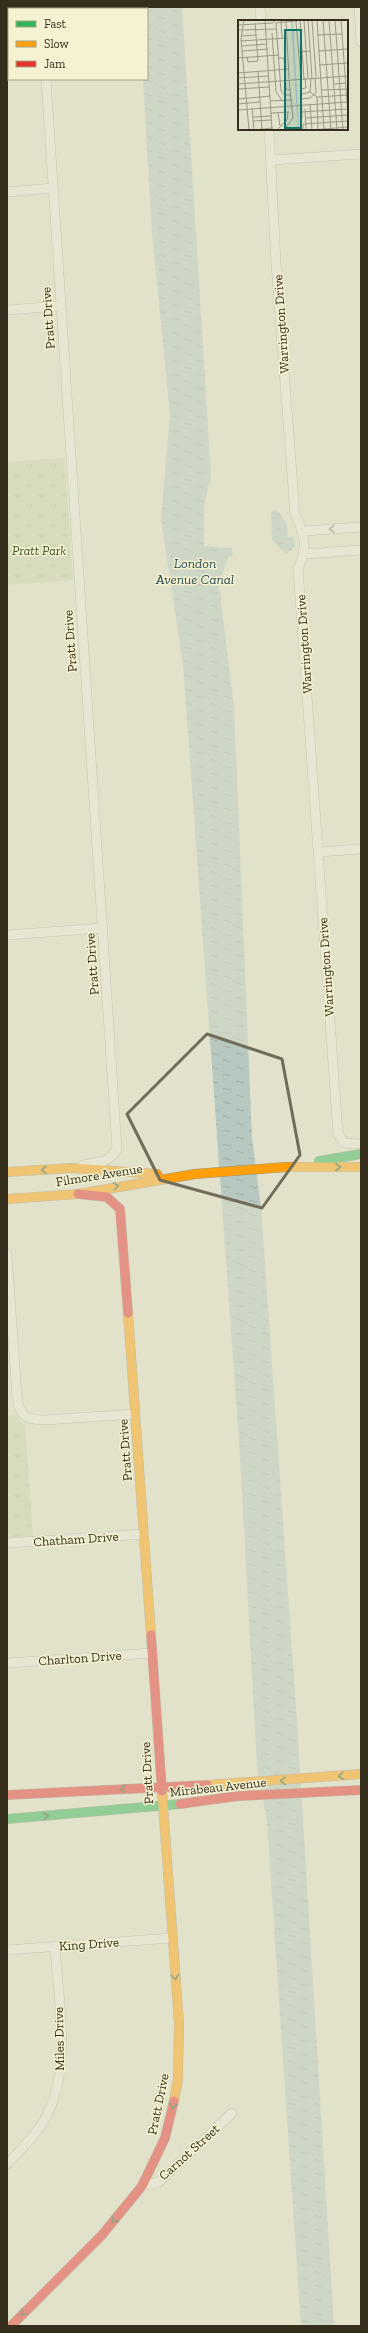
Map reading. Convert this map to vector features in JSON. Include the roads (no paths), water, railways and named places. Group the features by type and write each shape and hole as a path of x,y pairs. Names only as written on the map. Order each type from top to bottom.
{"street":[{"path":"260,7 261,20"},
{"path":"359,7 361,42"},
{"name":"Pratt Drive","path":"46,80 52,188 117,1149 112,1157 106,1161 72,1168"},
{"name":"Warrington Drive","path":"268,130 295,514 303,531 305,554 298,568 338,1134 344,1143 361,1144"},
{"path":"271,160 361,154"},
{"path":"7,192 52,188"},
{"path":"7,310 60,306"},
{"path":"303,531 361,527"},
{"path":"305,554 361,550"},
{"path":"318,852 361,849"},
{"path":"7,935 103,928"},
{"name":"Filmore Avenue","path":"286,1167 361,1154"},
{"name":"Filmore Avenue","path":"7,1199 78,1194 195,1174 286,1167 361,1168"},
{"name":"Filmore Avenue","path":"7,1172 72,1168 195,1174"},
{"name":"Pratt Drive","path":"11,2326 102,2235 142,2186 164,2138 178,2079 179,2023 171,1938 153,1653 120,1209 116,1201 110,1197 78,1194"},
{"path":"7,1254 18,1408 22,1415 32,1420 45,1420 135,1414"},
{"name":"Chatham Drive","path":"7,1543 144,1534"},
{"name":"Charlton Drive","path":"7,1663 153,1653"},
{"name":"Mirabeau Avenue","path":"7,1819 162,1787 236,1784 361,1774"},
{"name":"Mirabeau Avenue","path":"7,1795 162,1807 238,1796 361,1790"},
{"name":"King Drive","path":"7,1950 171,1938"},
{"name":"Miles Drive","path":"7,2164 38,2130 50,2110 61,2070 62,2049 55,1946"},
{"name":"Carnot Street","path":"142,2186 159,2182 232,2112"}],"water":[{"name":"London Avenue Canal","path":"182,7 211,476 204,506 204,546 232,548 233,556 228,557 219,584 234,708 252,1138 261,1207 297,1722 334,2326 301,2326 267,1822 257,1766 240,1455 183,664 161,519 170,416 152,232 143,80 148,80 148,8 139,8"},
{"path":"271,511 278,511 287,524 288,537 294,537 295,547 286,554 272,540"}],"park label":[{"name":"Pratt Park","path":"39,550"}]}
